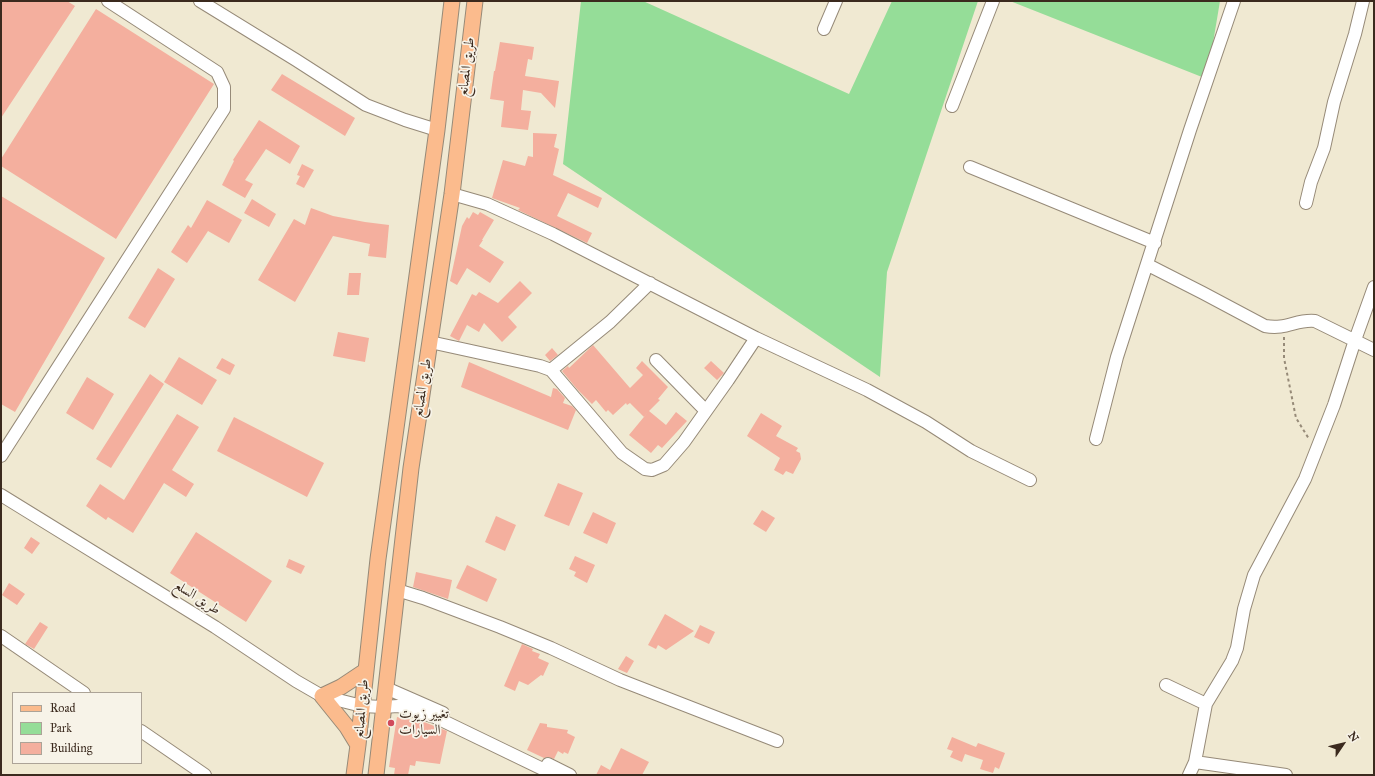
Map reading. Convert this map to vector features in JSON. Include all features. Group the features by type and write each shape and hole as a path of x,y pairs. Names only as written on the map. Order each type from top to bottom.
{"main road":[{"name":"طريق المصانع","path":"354,775 378,559 438,130 452,1"},
{"name":"طريق المصانع","path":"376,775 411,468 452,194 475,1"},
{"path":"358,745 347,727 322,696 341,687 365,671"}],"street":[{"path":"1,456 4,443 224,109 224,88 217,72 108,1"},
{"path":"200,1 366,105 405,120 438,130"},
{"path":"824,29 836,1"},
{"path":"952,106 993,1"},
{"path":"1096,439 1117,357 1148,265 1190,130 1234,1"},
{"path":"1306,203 1311,182 1324,148 1334,102 1355,34 1363,1"},
{"path":"970,167 1154,243"},
{"path":"452,194 488,204 553,234 756,338 867,390 926,422 971,451 1030,480"},
{"path":"1148,265 1265,326 1283,328 1308,320 1315,321 1374,350"},
{"path":"551,370 610,322 650,283"},
{"path":"1189,775 1195,762 1206,704 1232,661 1237,648 1244,609 1254,575 1305,479 1336,399 1374,287"},
{"path":"430,342 540,366 551,370 622,453 645,469 652,470 664,465 684,442 756,338"},
{"path":"656,360 706,411"},
{"name":"طريق السلع","path":"1,495 215,627 296,681 322,696 362,706 398,706 435,717 555,775"},
{"path":"397,590 423,598 500,627 551,648 620,680 776,741"},
{"path":"1,636 83,692"},
{"path":"1166,685 1206,704"},
{"path":"386,688 466,723 570,775"},
{"path":"142,731 205,775"},
{"path":"1195,762 1286,775"}],"path":[{"path":"1283,328 1284,358 1296,418 1307,437"}],"green space":[{"path":"581,1 643,1 849,94 892,1 978,1 887,272 880,377 563,164"},
{"path":"1010,1 1220,1 1207,79"}],"building":[{"path":"1,1 67,1 75,6 1,118"},
{"path":"96,9 214,84 116,239 1,166 1,159"},
{"path":"500,42 534,47 532,60 528,59 525,76 559,81 555,108 541,93 523,90 521,110 531,111 528,130 501,127 504,101 490,99"},
{"path":"282,74 355,118 345,136 271,90"},
{"path":"259,120 300,146 290,164 266,149 245,180 253,184 245,198 222,185 234,161 233,160"},
{"path":"533,133 557,134 554,147 559,149 553,175 602,198 598,208 568,193 557,216 592,233 587,243 518,210 520,208 492,198 503,160 525,166 528,156 533,157"},
{"path":"302,164 314,170 304,188 296,184 300,176 297,175"},
{"path":"1,196 105,258 15,412 1,404"},
{"path":"252,199 276,214 269,227 244,213"},
{"path":"207,200 242,220 229,243 208,231 187,263 171,252 188,225 191,228"},
{"path":"311,208 333,216 389,225 386,258 368,256 370,244 333,236 295,302 258,280 294,219 305,225"},
{"path":"473,212 478,215 480,212 494,220 479,246 504,262 490,283 467,268 457,285 450,281 462,226 467,217 469,219"},
{"path":"158,268 175,279 145,328 128,318"},
{"path":"349,273 361,273 359,295 347,295"},
{"path":"520,281 532,293 508,317 517,327 502,342 484,323 479,332 467,325 459,341 450,336 472,294 476,296 479,292 498,303"},
{"path":"338,332 369,338 365,362 333,356"},
{"path":"593,345 630,388 643,375 636,368 642,361 668,387 658,399 660,400 649,411 666,425 676,412 687,421 662,448 658,445 651,453 629,435 644,417 630,403 627,405 626,403 613,415 608,410 606,412 596,400 592,404 562,371 568,366 569,368"},
{"path":"552,348 558,355 550,361 545,355"},
{"path":"179,357 217,380 202,405 164,382"},
{"path":"222,358 235,365 230,375 216,368"},
{"path":"711,361 724,373 717,380 704,368"},
{"path":"469,362 551,397 553,388 557,389 565,398 563,403 572,406 576,410 568,430 461,387"},
{"path":"150,374 164,384 111,468 96,459"},
{"path":"87,377 114,394 93,430 66,413"},
{"path":"761,413 782,426 776,436 798,448 796,451 800,453 801,459 793,474 786,471 783,475 774,470 780,458 747,436"},
{"path":"177,414 199,427 172,470 194,484 186,497 164,483 133,533 108,517 106,520 86,506 100,484 124,500"},
{"path":"234,417 324,463 307,497 217,451"},
{"path":"558,483 583,493 569,526 544,516"},
{"path":"762,510 775,518 766,532 753,524"},
{"path":"593,512 616,523 607,544 583,533"},
{"path":"496,516 516,525 505,551 485,542"},
{"path":"196,532 272,581 246,622 170,573"},
{"path":"31,537 40,543 32,554 24,548"},
{"path":"575,556 595,565 587,583 574,576 576,572 569,569"},
{"path":"289,559 305,566 301,574 286,567"},
{"path":"467,565 497,579 487,602 456,588"},
{"path":"416,572 452,580 448,599 413,587"},
{"path":"9,583 25,594 17,605 2,595"},
{"path":"665,614 694,631 666,650 658,645 656,649 648,645"},
{"path":"40,622 48,627 34,649 25,644"},
{"path":"700,625 715,632 709,644 694,637"},
{"path":"522,644 533,649 532,651 540,654 538,658 549,663 543,676 541,675 528,685 519,681 515,691 504,686"},
{"path":"626,656 634,661 627,673 618,669"},
{"path":"397,717 424,722 447,731 440,764 416,761 415,766 410,765 408,775 394,775 395,768 389,767"},
{"path":"540,723 547,724 547,727 568,730 567,733 575,737 568,754 564,752 563,754 558,751 554,759 548,757 544,758 527,750"},
{"path":"952,737 976,747 978,743 1005,753 999,769 995,767 993,773 980,769 983,760 965,754 962,762 950,757 953,751 947,749"},
{"path":"621,748 649,762 642,775 596,775 601,765 610,770"}],"place":[{"name":"تغيير زيوت السيارات","path":"391,723"}]}
